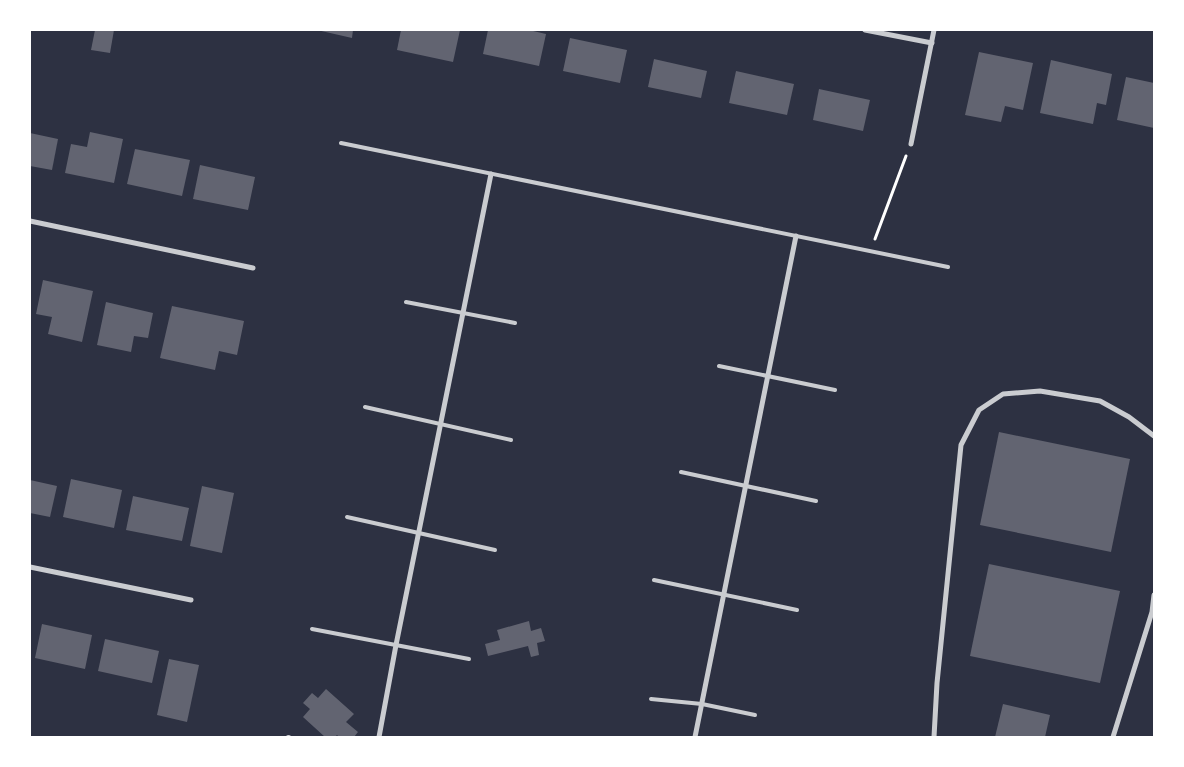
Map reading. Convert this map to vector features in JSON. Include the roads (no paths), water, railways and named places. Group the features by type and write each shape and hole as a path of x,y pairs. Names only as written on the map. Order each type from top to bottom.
{"street":[{"path":"865,30 932,44"},
{"path":"911,144 934,30"},
{"path":"379,737 418,533 491,174"},
{"path":"30,221 253,268"},
{"path":"695,737 796,236"},
{"path":"934,737 938,674 961,446 978,410 1003,394 1040,391 1100,401 1129,417 1154,436"},
{"path":"30,567 191,600"},
{"path":"1113,737 1152,612 1154,595"}],"lane":[{"path":"341,143 948,268"},
{"path":"406,302 515,323"},
{"path":"719,366 835,390"},
{"path":"366,407 511,440"},
{"path":"681,472 816,500"},
{"path":"347,517 495,550"},
{"path":"654,580 797,610"},
{"path":"312,629 469,659"},
{"path":"650,699 702,704 755,715"}]}
